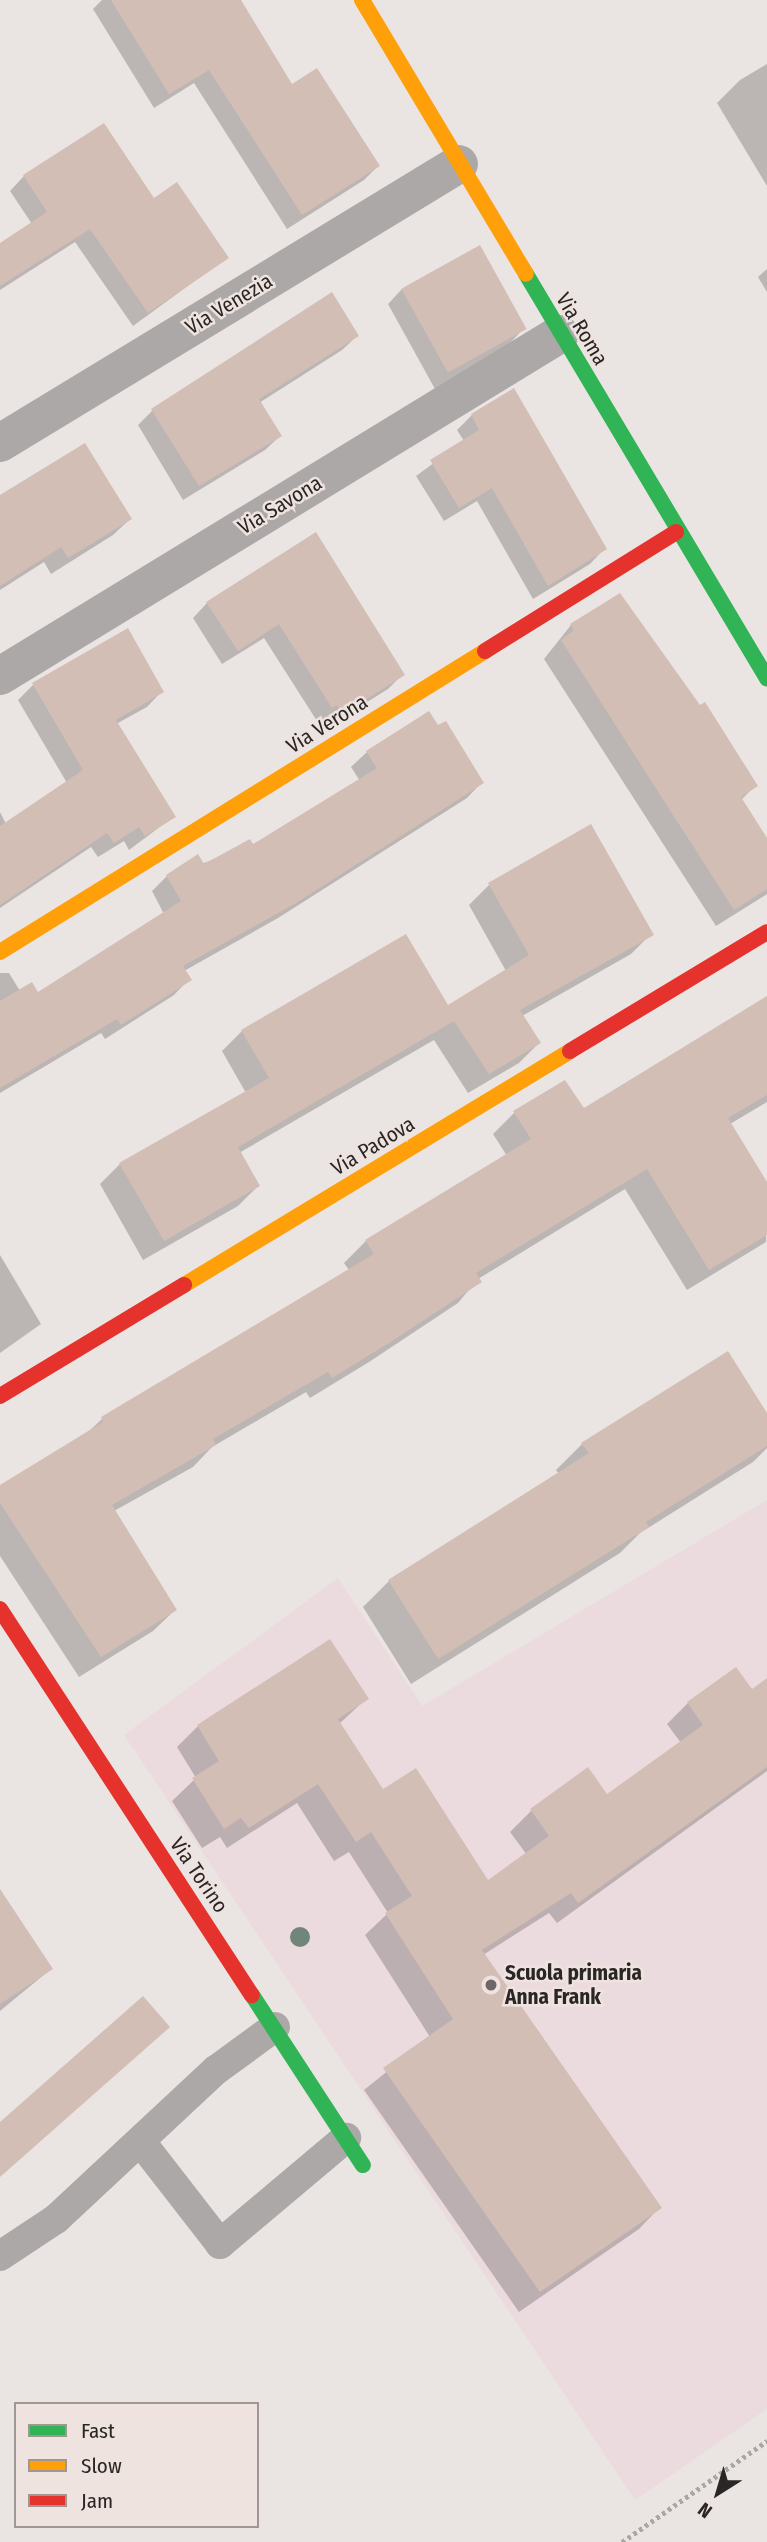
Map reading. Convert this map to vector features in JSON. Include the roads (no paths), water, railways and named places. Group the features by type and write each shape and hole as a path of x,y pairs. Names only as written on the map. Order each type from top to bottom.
{"street":[{"name":"Via Roma","path":"362,0 676,531 767,679"},
{"name":"Via Venezia","path":"0,443 459,164"},
{"name":"Via Savona","path":"0,676 560,334"},
{"name":"Via Verona","path":"0,952 676,531"},
{"name":"Via Padova","path":"0,1396 767,932"},
{"name":"Via Torino","path":"0,1609 363,2165"}],"lane":[{"path":"0,2256 56,2219 216,2070 275,2027"},
{"path":"141,2142 220,2244 346,2138"}],"place":[{"name":"Scuola primaria Anna Frank","path":"491,1985"}]}
